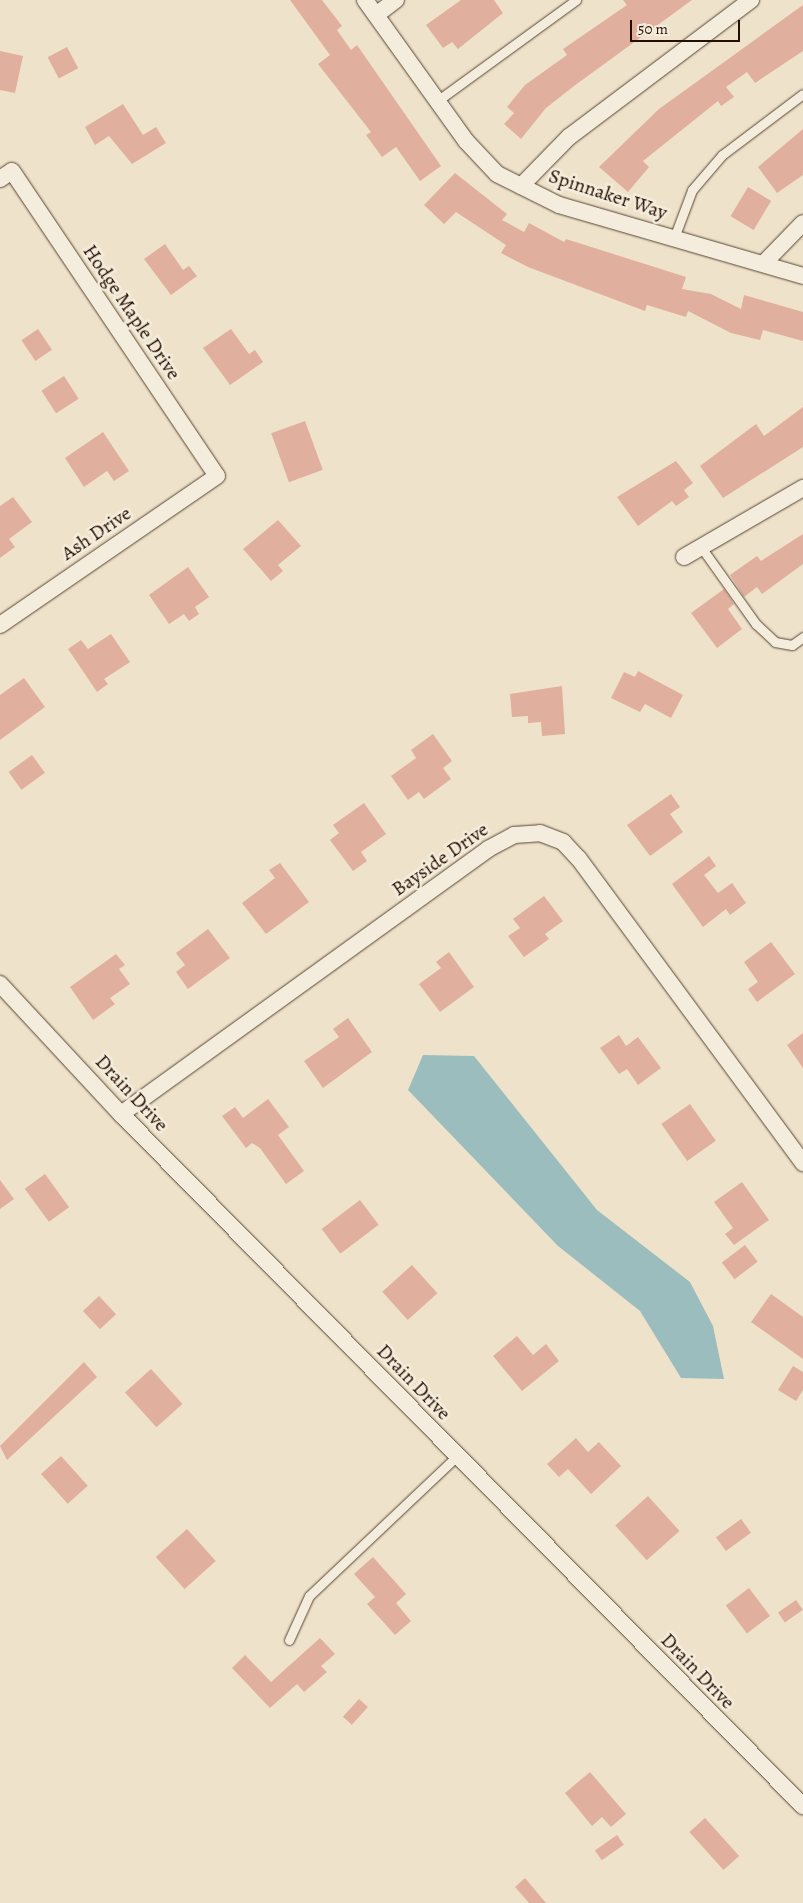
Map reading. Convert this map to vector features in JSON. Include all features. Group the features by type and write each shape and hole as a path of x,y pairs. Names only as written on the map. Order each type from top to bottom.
{"street":[{"name":"Spinnaker Way","path":"365,0 478,156 497,174 560,205 803,276"},
{"path":"376,15 396,0"},
{"path":"521,186 569,137 751,0"},
{"name":"Hodge Maple Drive","path":"6,175 217,476"},
{"path":"764,264 803,223"},
{"name":"Ash Drive","path":"0,624 217,476"},
{"path":"684,557 803,488"},
{"name":"Bayside Drive","path":"121,1114 488,849 514,835 540,833 563,842 579,859 803,1162"},
{"name":"Drain Drive","path":"0,984 121,1114 803,1806"}],"lane":[{"path":"437,101 576,0"},
{"path":"674,238 692,190 722,155 803,94"},
{"path":"701,547 756,624 775,642 792,645 803,637"},
{"path":"289,1640 308,1596 457,1456"}],"water":[{"path":"423,1055 474,1056 597,1210 690,1282 713,1326 724,1379 681,1378 640,1311 558,1246 408,1090"}],"building":[{"path":"290,0 322,0 342,26 337,30 351,50 357,45 441,166 420,181 396,147 382,157 366,135 371,132 318,64 330,55"},
{"path":"461,0 494,0 503,13 458,49 452,42 443,48 426,25"},
{"path":"623,0 692,0 546,108 521,139 504,124 514,113 507,107 525,85 567,55 563,49 627,5"},
{"path":"803,5 803,51 755,83 747,72 726,87 734,97 721,106 718,101 643,161 649,167 628,192 599,167 659,109"},
{"path":"67,47 78,68 59,79 48,57"},
{"path":"0,51 23,56 15,93 0,90"},
{"path":"123,104 143,135 156,127 166,143 132,164 109,136 95,145 85,127"},
{"path":"803,129 803,175 777,193 758,167"},
{"path":"455,173 507,214 502,220 524,232 529,223 564,242 566,239 686,277 682,289 711,294 741,309 744,295 803,312 803,341 763,330 760,340 731,333 688,311 686,317 647,305 645,311 528,267 501,253 506,245 456,212 444,224 424,205"},
{"path":"748,187 771,201 754,230 730,216"},
{"path":"165,244 183,270 189,266 197,276 171,295 144,259"},
{"path":"38,329 52,350 35,361 21,340"},
{"path":"231,329 249,354 255,350 263,362 230,385 203,348"},
{"path":"64,376 79,399 56,413 41,391"},
{"path":"803,407 803,447 723,498 700,466 756,424 764,436"},
{"path":"305,421 323,470 289,482 271,433"},
{"path":"103,432 129,471 114,481 107,471 84,487 65,458"},
{"path":"676,461 693,483 684,490 689,497 676,506 672,501 638,526 617,497"},
{"path":"13,497 32,522 9,539 15,547 0,558 0,506"},
{"path":"278,520 301,546 278,565 283,571 271,581 243,549"},
{"path":"803,534 803,564 762,594 757,587 744,597 730,575 757,556 761,561"},
{"path":"188,567 209,597 195,607 199,614 189,621 184,614 169,624 149,595"},
{"path":"724,589 734,604 728,609 742,629 717,648 691,613"},
{"path":"111,634 130,662 104,679 108,684 97,692 68,649 81,640 88,649"},
{"path":"638,671 683,695 671,718 645,704 640,712 611,698 624,672 635,677"},
{"path":"24,678 45,707 0,740 0,695"},
{"path":"562,686 565,734 542,736 541,722 528,723 528,716 512,717 510,694"},
{"path":"433,734 452,761 443,768 451,779 424,799 419,792 408,800 391,776 416,758 411,750"},
{"path":"32,755 45,773 21,790 9,772"},
{"path":"671,794 680,807 670,814 683,832 650,856 627,825"},
{"path":"364,803 386,834 361,852 367,861 353,871 330,840 339,833 333,825"},
{"path":"709,856 716,866 704,875 718,893 732,883 746,903 730,915 726,909 703,927 672,884"},
{"path":"280,863 309,902 266,934 242,903 275,878 269,870"},
{"path":"544,896 563,921 545,934 549,939 524,957 508,936 520,928 513,919"},
{"path":"208,929 230,958 188,989 176,972 185,965 176,953"},
{"path":"771,942 795,974 757,1002 748,989 758,982 744,962"},
{"path":"449,952 474,987 440,1012 419,984 441,968 436,962"},
{"path":"116,954 125,965 119,969 130,984 110,998 115,1004 93,1020 70,987"},
{"path":"348,1018 372,1052 323,1088 304,1061 339,1037 333,1029"},
{"path":"803,1033 803,1068 787,1045"},
{"path":"619,1035 626,1046 638,1037 661,1068 638,1085 627,1069 619,1074 600,1048"},
{"path":"268,1099 289,1127 278,1135 304,1171 286,1184 260,1148 252,1143 246,1148 222,1116 235,1107 243,1118"},
{"path":"690,1104 716,1141 687,1161 661,1124"},
{"path":"45,1174 69,1207 49,1222 25,1189"},
{"path":"0,1180 14,1199 0,1209"},
{"path":"742,1182 769,1220 734,1245 725,1234 733,1228 714,1202"},
{"path":"360,1200 379,1225 340,1254 322,1229"},
{"path":"745,1245 758,1262 734,1279 722,1262"},
{"path":"412,1265 437,1293 408,1320 382,1292"},
{"path":"771,1294 803,1317 803,1359 751,1322"},
{"path":"99,1296 116,1314 100,1329 83,1311"},
{"path":"517,1336 533,1355 546,1344 559,1361 522,1391 493,1356"},
{"path":"84,1362 97,1377 7,1460 0,1446"},
{"path":"793,1366 803,1372 803,1390 796,1401 778,1390"},
{"path":"151,1369 182,1404 156,1427 125,1392"},
{"path":"576,1438 588,1452 599,1442 621,1466 591,1494 568,1469 559,1477 547,1464"},
{"path":"61,1456 88,1486 68,1504 41,1474"},
{"path":"648,1496 679,1531 647,1560 615,1525"},
{"path":"741,1519 751,1533 726,1551 716,1537"},
{"path":"187,1529 216,1561 185,1589 156,1557"},
{"path":"373,1557 406,1594 396,1603 411,1621 395,1635 367,1604 375,1597 354,1574"},
{"path":"749,1588 770,1616 747,1633 726,1605"},
{"path":"796,1600 803,1610 785,1622 778,1613"},
{"path":"320,1638 335,1654 321,1666 327,1672 304,1692 297,1684 270,1708 232,1668 245,1655 271,1682"},
{"path":"359,1699 368,1707 352,1725 343,1717"},
{"path":"590,1772 626,1814 611,1827 602,1817 592,1826 565,1793"},
{"path":"705,1818 739,1856 724,1870 689,1832"},
{"path":"617,1835 624,1845 602,1860 595,1850"},
{"path":"525,1878 546,1903 529,1903 515,1887"}]}
